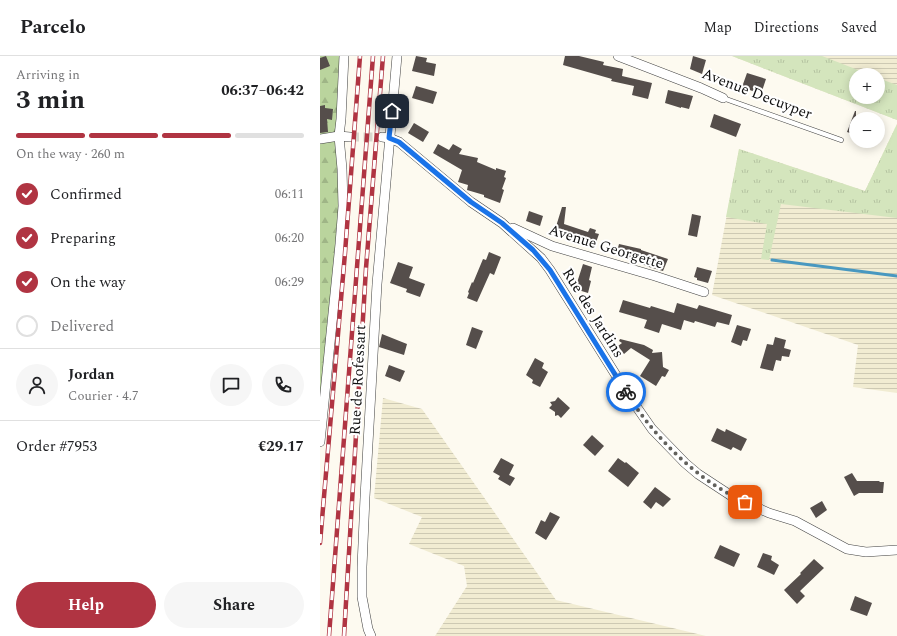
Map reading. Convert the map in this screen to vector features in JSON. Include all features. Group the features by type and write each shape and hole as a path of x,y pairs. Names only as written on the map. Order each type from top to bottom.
{"street":[{"path":"320,442 343,206 339,136 344,56"},
{"name":"Rue de Rofessart","path":"371,636 368,629 362,597 362,567 386,138 391,125 397,56"},
{"name":"Avenue Decuyper","path":"618,56 723,98"},
{"path":"320,139 339,136 350,137"},
{"name":"Rue des Jardins","path":"386,138 399,142 471,202 502,223 533,250 550,270 629,396 652,429 685,463 698,474 733,496 769,513 795,521 847,549 866,552 897,550"},
{"name":"Avenue Georgette","path":"502,223 552,246 704,292"}],"lane":[{"name":"Avenue Decuyper","path":"723,98 841,140"}],"shaded area":[{"path":"732,56 897,56 897,120 885,115 885,112 876,112 856,104 885,104 885,68 849,68 849,101"},
{"path":"897,124 897,393 853,387 858,345 712,295 739,149 865,191"},
{"path":"383,398 422,409 556,600 706,636 435,636 467,586 464,566 409,544 422,517 374,498"}],"green space":[{"path":"320,56 347,56 339,218 320,420"},
{"path":"732,56 822,56 853,68 849,68 849,101"},
{"path":"885,81 897,85 897,120 885,115 885,112 876,112 856,104 885,104"},
{"path":"897,124 897,218 781,204 769,260 761,259 767,224 726,217 739,149 865,191"}],"building":[{"path":"326,56 330,66 320,70 320,58"},
{"path":"416,56 427,58 426,62 436,64 434,76 412,71"},
{"path":"565,56 579,56 604,62 603,65 623,69 622,76 652,83 648,99 632,95 634,86 611,81 612,79 563,65"},
{"path":"693,56 706,60 702,74 690,69"},
{"path":"747,73 766,79 762,91 756,89 755,92 742,87"},
{"path":"416,86 437,92 433,104 412,98"},
{"path":"668,90 693,96 689,109 665,103"},
{"path":"325,105 325,108 333,109 332,120 327,119 328,132 320,133 320,106"},
{"path":"714,114 741,124 736,137 710,127"},
{"path":"414,123 429,132 423,142 408,133"},
{"path":"438,144 449,150 453,144 462,149 459,154 478,158 477,162 496,170 496,168 506,171 504,177 506,178 502,189 504,190 500,203 484,197 484,195 467,190 468,185 458,182 462,170 433,153"},
{"path":"562,207 566,207 564,224 588,232 590,228 596,230 595,233 599,234 594,248 571,241 572,238 554,233"},
{"path":"529,211 543,216 540,226 526,221"},
{"path":"692,214 701,216 697,237 688,235"},
{"path":"619,244 641,249 668,259 663,271 616,255"},
{"path":"489,252 501,257 494,275 490,273 477,302 467,298 468,292 483,259 486,260"},
{"path":"398,262 413,267 409,278 425,284 420,297 406,292 407,289 390,283"},
{"path":"583,264 592,267 588,293 575,289"},
{"path":"697,267 712,271 708,283 697,280 697,278 694,277"},
{"path":"623,300 674,313 677,303 697,309 699,305 732,315 729,325 717,322 715,327 695,321 694,323 684,320 681,330 662,324 659,333 644,328 647,320 619,312"},
{"path":"737,325 751,329 747,341 743,340 741,346 731,342"},
{"path":"472,327 483,331 476,349 466,345"},
{"path":"382,334 407,344 404,355 379,347"},
{"path":"775,337 786,340 784,348 791,350 789,357 782,356 781,361 776,360 773,371 760,368 767,344 773,345"},
{"path":"620,339 644,345 653,350 652,353 662,352 663,367 669,370 665,377 662,376 656,386 640,376 650,360 631,348 624,354 618,346 622,343 619,341"},
{"path":"535,358 544,363 542,368 548,372 540,387 532,383 533,380 526,375"},
{"path":"389,365 405,371 400,382 385,376"},
{"path":"558,397 570,408 561,418 558,415 555,416 555,412 549,408 552,405 550,402 555,401"},
{"path":"717,428 725,432 726,429 747,439 741,451 733,447 731,450 711,441"},
{"path":"592,435 604,446 595,456 583,445"},
{"path":"501,458 514,465 509,475 515,478 510,486 498,479 500,476 493,472"},
{"path":"618,458 625,463 626,462 639,473 628,487 608,471"},
{"path":"852,473 857,481 884,482 883,493 859,493 854,496 844,477"},
{"path":"655,487 671,499 663,507 656,502 651,509 643,502"},
{"path":"822,501 827,510 816,518 810,508"},
{"path":"550,512 560,517 546,540 535,533 541,520 545,522"},
{"path":"720,545 740,554 734,567 714,558"},
{"path":"763,553 772,556 771,560 779,565 774,575 757,567"},
{"path":"814,559 824,568 800,591 805,596 797,604 784,590"},
{"path":"855,596 872,603 867,616 850,610"}],"waterway":[{"path":"772,260 897,276"}],"tunnel":[{"path":"350,137 382,137"}],"railway":[{"path":"320,543 360,56"},
{"path":"329,636 373,56"},
{"path":"344,636 366,268 383,56"}],"way so far":[{"path":"626,392 652,429 685,463 712,484 745,502"}],"route":[{"path":"392,111 389,138 399,142 471,202 502,223 541,258 561,287 626,392"}]}
